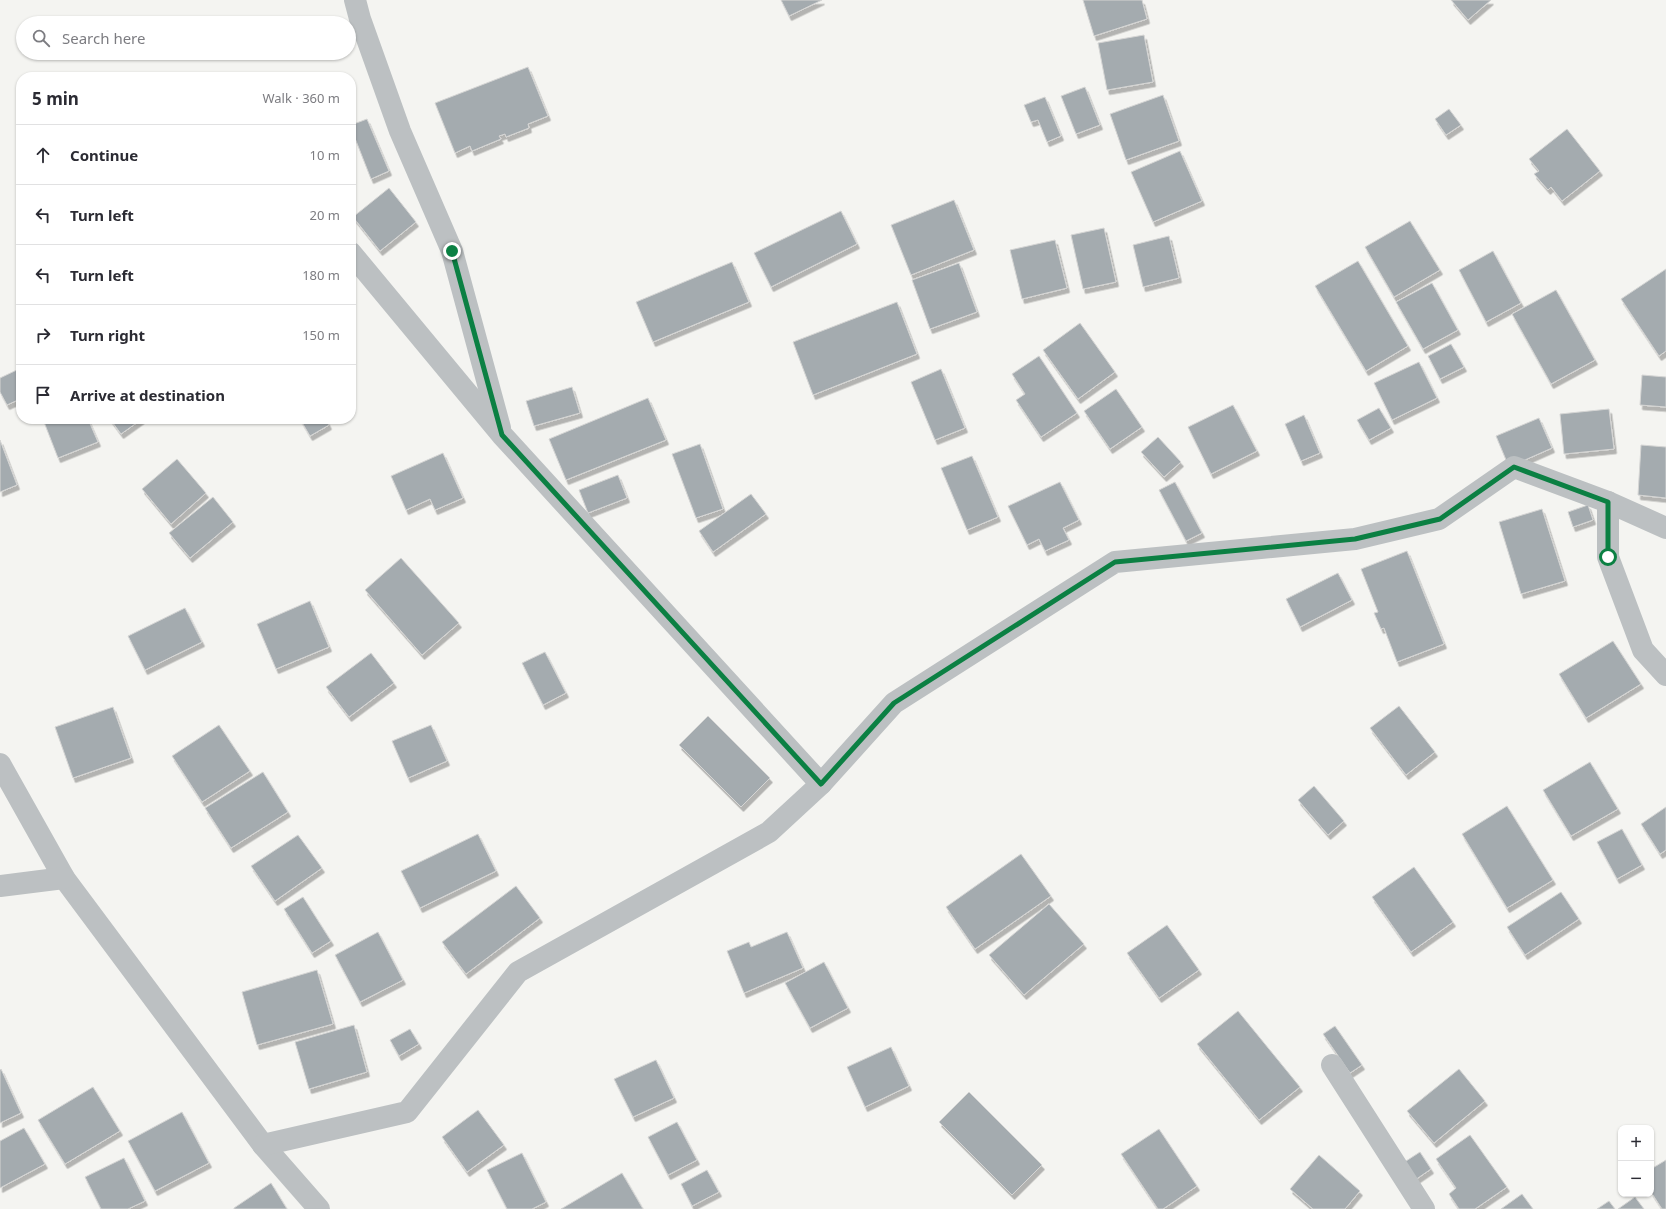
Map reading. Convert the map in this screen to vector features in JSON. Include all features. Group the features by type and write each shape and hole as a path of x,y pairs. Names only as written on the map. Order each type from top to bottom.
{"street":[{"path":"355,0 360,19 400,131 452,251 502,435"},
{"path":"356,259 502,435 821,784"},
{"path":"263,1145 408,1112 518,972 769,832 821,784 894,703 1115,562 1355,539 1440,519 1514,467 1608,502 1666,528"},
{"path":"1608,502 1608,557 1643,650 1666,675"},
{"path":"0,764 64,878 263,1145 320,1209"},
{"path":"0,886 64,878"},
{"path":"1332,1065 1424,1209"}],"building":[{"path":"781,0 822,0 789,16"},
{"path":"1083,0 1142,0 1147,19 1094,36"},
{"path":"1451,0 1491,0 1468,20"},
{"path":"1144,35 1153,82 1107,90 1098,43"},
{"path":"528,67 548,116 528,124 529,128 506,137 505,134 499,136 501,139 472,151 470,146 455,153 435,103"},
{"path":"1085,87 1100,125 1076,134 1061,96"},
{"path":"1163,95 1179,141 1126,160 1110,114"},
{"path":"1045,97 1061,136 1047,142 1038,120 1031,122 1024,105"},
{"path":"1449,109 1461,125 1446,135 1435,119"},
{"path":"367,119 389,171 371,179 356,141 356,123"},
{"path":"1567,129 1600,171 1562,201 1551,187 1548,190 1534,174 1539,171 1529,159"},
{"path":"1180,151 1202,201 1153,222 1131,172"},
{"path":"389,188 416,222 380,251 356,221 356,215"},
{"path":"954,200 974,250 911,275 891,225"},
{"path":"841,211 857,244 771,287 754,253"},
{"path":"1410,221 1440,270 1394,297 1365,247"},
{"path":"1104,228 1116,282 1083,289 1071,235"},
{"path":"1169,236 1179,278 1143,287 1133,245"},
{"path":"1055,240 1067,288 1022,299 1010,250"},
{"path":"1493,251 1521,303 1486,322 1459,270"},
{"path":"1358,261 1408,346 1366,371 1315,286"},
{"path":"732,262 749,302 653,342 636,302"},
{"path":"959,263 977,312 930,329 912,280"},
{"path":"1666,269 1666,351 1659,356 1621,299"},
{"path":"1432,283 1458,330 1423,349 1396,302"},
{"path":"1556,290 1595,360 1551,384 1512,314"},
{"path":"897,302 917,354 813,395 793,342"},
{"path":"1080,323 1115,372 1078,399 1043,350"},
{"path":"1451,344 1464,367 1440,379 1428,356"},
{"path":"1039,356 1077,413 1041,437 1016,400 1025,394 1012,374"},
{"path":"1419,362 1437,398 1392,420 1374,383"},
{"path":"941,369 965,428 935,440 911,382"},
{"path":"16,370 16,401 7,405 0,392 0,378"},
{"path":"1642,375 1666,377 1666,407 1640,405"},
{"path":"572,387 580,413 534,426 526,401"},
{"path":"1116,389 1142,427 1110,449 1084,411"},
{"path":"648,398 666,440 566,480 549,439"},
{"path":"1233,405 1257,451 1211,474 1188,427"},
{"path":"1379,408 1391,428 1369,440 1357,420"},
{"path":"1609,409 1614,449 1564,454 1560,414"},
{"path":"1304,415 1320,453 1301,461 1285,424"},
{"path":"1539,418 1552,448 1509,467 1496,436"},
{"path":"45,424 90,424 98,442 58,458"},
{"path":"114,424 135,424 121,434"},
{"path":"303,424 328,424 329,425 310,436"},
{"path":"1158,437 1181,462 1164,477 1141,452"},
{"path":"0,440 17,485 0,492"},
{"path":"700,444 723,509 696,518 672,454"},
{"path":"1641,445 1666,447 1666,498 1638,495"},
{"path":"443,453 463,498 435,510 430,499 406,510 391,476"},
{"path":"972,456 998,517 967,530 941,468"},
{"path":"177,459 206,493 171,524 142,489"},
{"path":"618,475 627,498 588,513 579,490"},
{"path":"1060,482 1079,520 1063,528 1069,540 1045,551 1039,539 1027,545 1008,506"},
{"path":"1175,482 1202,533 1186,541 1159,490"},
{"path":"751,494 766,514 713,552 699,531"},
{"path":"213,497 233,522 190,558 169,533"},
{"path":"1588,505 1593,520 1573,527 1568,512"},
{"path":"1542,509 1565,581 1521,594 1499,522"},
{"path":"1407,551 1444,644 1397,662 1384,628 1381,629 1374,613 1378,612 1361,569"},
{"path":"401,558 459,623 422,655 365,590"},
{"path":"1338,573 1352,600 1300,627 1286,599"},
{"path":"310,601 329,647 276,669 257,624"},
{"path":"185,608 202,642 145,670 128,636"},
{"path":"1613,641 1641,684 1586,718 1559,674"},
{"path":"545,652 566,693 543,705 522,663"},
{"path":"371,653 394,683 349,717 326,687"},
{"path":"1399,706 1435,752 1406,775 1370,728"},
{"path":"113,707 131,758 73,778 55,727"},
{"path":"708,716 770,778 741,807 679,745"},
{"path":"219,725 250,771 202,802 172,756"},
{"path":"431,725 447,761 408,778 392,741"},
{"path":"1590,762 1618,809 1571,836 1543,790"},
{"path":"263,772 288,812 231,848 205,808"},
{"path":"1314,786 1344,821 1328,835 1298,800"},
{"path":"1507,806 1553,880 1507,908 1462,834"},
{"path":"1666,807 1666,850 1660,854 1641,824"},
{"path":"1622,829 1642,865 1617,879 1597,842"},
{"path":"478,834 496,871 420,908 401,871"},
{"path":"298,835 322,868 275,901 251,866"},
{"path":"1021,854 1051,896 975,949 946,907"},
{"path":"1414,867 1453,922 1411,952 1372,897"},
{"path":"516,886 540,918 466,974 442,942"},
{"path":"1561,892 1579,919 1525,955 1507,927"},
{"path":"303,897 331,941 312,953 284,909"},
{"path":"1049,904 1084,944 1024,995 989,955"},
{"path":"1167,925 1199,970 1159,998 1127,953"},
{"path":"378,932 403,980 360,1002 335,955"},
{"path":"787,932 803,968 744,993 727,951 749,942 751,947"},
{"path":"824,962 848,1008 810,1028 785,983"},
{"path":"317,970 333,1024 257,1045 242,992"},
{"path":"1238,1011 1300,1087 1259,1120 1197,1044"},
{"path":"354,1025 367,1072 309,1089 295,1042"},
{"path":"1335,1026 1362,1065 1350,1073 1323,1034"},
{"path":"410,1029 419,1044 399,1056 390,1040"},
{"path":"891,1047 909,1086 865,1107 847,1067"},
{"path":"656,1060 674,1098 633,1117 614,1079"},
{"path":"1,1069 21,1113 0,1123 0,1070"},
{"path":"1459,1069 1485,1101 1434,1143 1407,1111"},
{"path":"93,1087 120,1131 65,1164 38,1120"},
{"path":"969,1092 1042,1165 1012,1195 939,1122"},
{"path":"478,1110 504,1145 467,1172 442,1137"},
{"path":"182,1112 209,1163 155,1191 128,1141"},
{"path":"677,1122 697,1160 668,1175 648,1137"},
{"path":"24,1128 45,1164 0,1188 0,1141"},
{"path":"1159,1129 1197,1186 1163,1209 1158,1209 1121,1154"},
{"path":"1470,1135 1507,1187 1475,1209 1459,1209 1449,1194 1456,1188 1436,1159"},
{"path":"1420,1152 1431,1169 1415,1180 1403,1163"},
{"path":"522,1153 546,1202 532,1209 507,1209 487,1170"},
{"path":"1319,1155 1360,1191 1345,1209 1313,1209 1290,1189"},
{"path":"124,1158 145,1201 128,1209 101,1209 85,1177"},
{"path":"1666,1160 1666,1209 1662,1209 1654,1197 1654,1167"},
{"path":"707,1170 719,1192 692,1206 681,1184"},
{"path":"622,1173 643,1209 561,1209"},
{"path":"271,1183 287,1209 234,1209 234,1208"},
{"path":"1522,1194 1533,1209 1501,1209"},
{"path":"1635,1197 1644,1209 1618,1209"},
{"path":"1609,1201 1615,1209 1597,1209"}],"route":[{"path":"452,251 502,435 821,784 894,703 1115,562 1355,539 1440,519 1514,467 1608,502 1608,557"}]}
